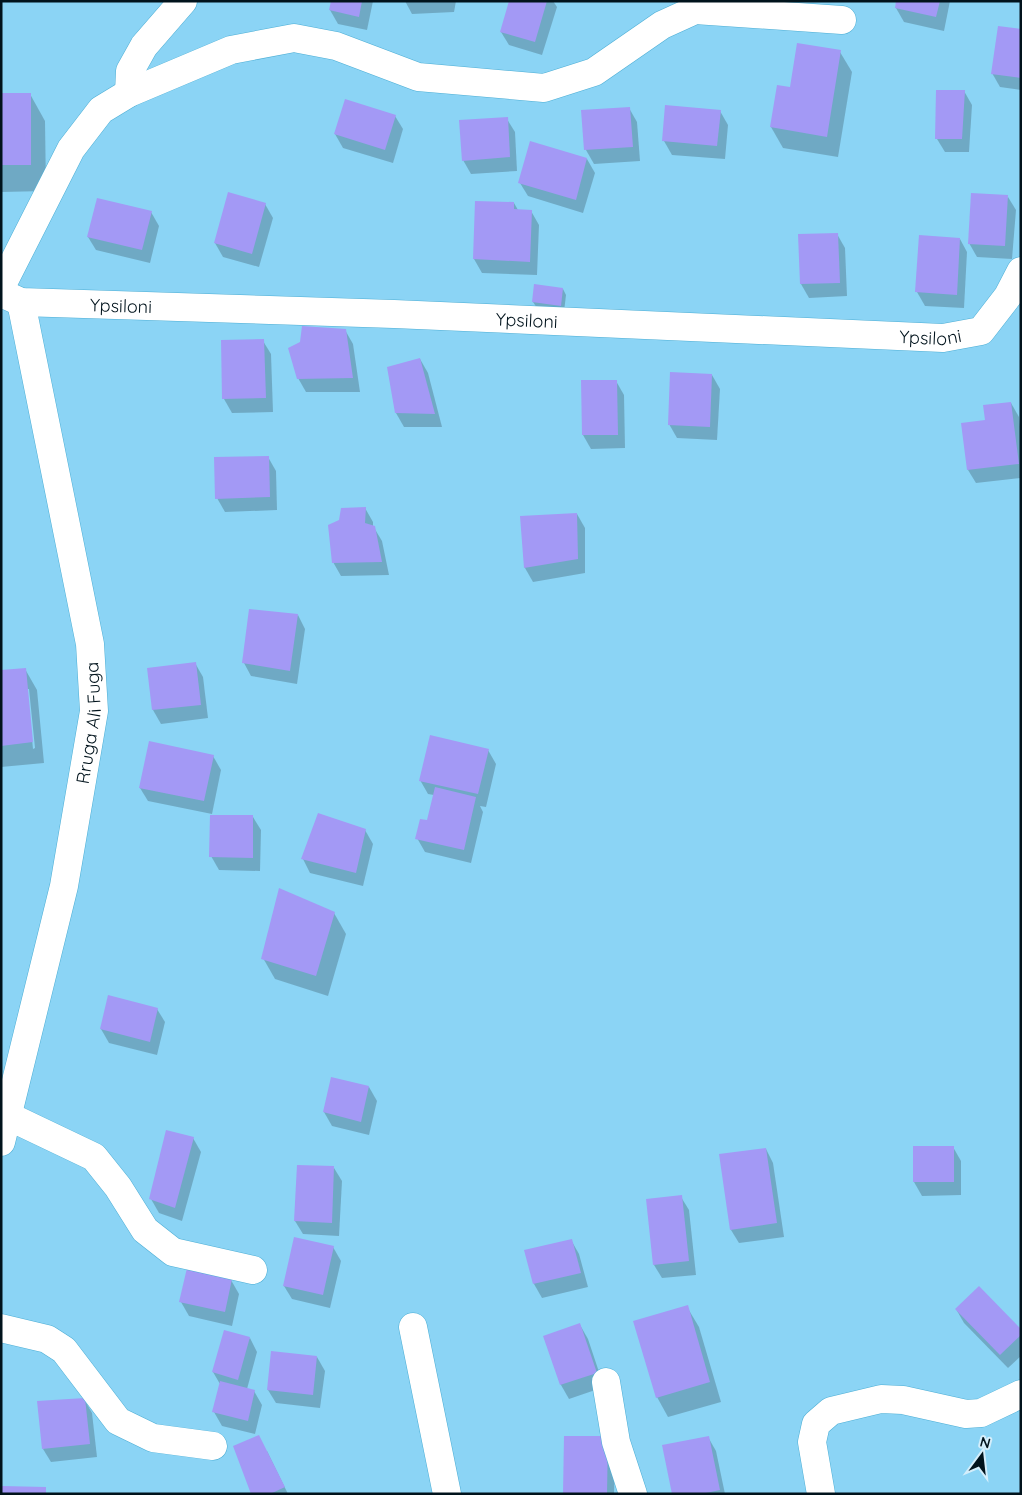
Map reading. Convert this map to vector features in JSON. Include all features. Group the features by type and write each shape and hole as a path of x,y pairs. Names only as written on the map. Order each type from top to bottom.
{"street":[{"path":"129,93 130,71 144,46 183,1"},
{"path":"8,294 70,149 101,110 129,93 232,50 294,38 336,46 418,77 544,88 594,72 662,25 695,10 842,20"},
{"name":"Ypsiloni","path":"8,294 394,314 943,338 981,331 1008,296 1021,271"},
{"name":"Rruga Ali Fuga","path":"4,1129 64,886 94,710 90,644 8,294"},
{"path":"4,1129 94,1157 118,1187 145,1230 173,1252 253,1270"},
{"path":"413,1326 447,1494"},
{"path":"1,1328 47,1339 64,1350 118,1421 153,1438 213,1446"},
{"path":"606,1382 616,1442 633,1494"},
{"path":"821,1494 812,1442 816,1424 831,1411 881,1399 903,1400 966,1414 981,1413 1021,1394"}],"building":[{"path":"331,1 362,1 359,17 329,10"},
{"path":"509,1 547,1 535,42 500,32"},
{"path":"896,1 940,1 936,17 895,8"},
{"path":"998,26 1021,29 1021,78 991,74"},
{"path":"797,43 841,50 827,137 770,127 777,85 790,87"},
{"path":"936,90 965,90 962,139 935,139"},
{"path":"1,93 31,93 31,165 1,165"},
{"path":"345,99 396,115 385,150 334,134"},
{"path":"665,105 721,110 717,146 662,141"},
{"path":"630,107 633,147 584,150 581,110"},
{"path":"508,117 510,157 462,161 459,120"},
{"path":"530,141 587,158 576,200 518,183"},
{"path":"228,192 266,203 252,254 214,243"},
{"path":"971,193 1008,195 1005,246 968,244"},
{"path":"97,198 152,211 142,250 87,237"},
{"path":"475,201 514,202 514,209 532,210 530,262 473,259"},
{"path":"838,233 840,283 800,284 798,234"},
{"path":"919,235 960,238 957,295 915,292"},
{"path":"534,284 563,288 561,306 532,302"},
{"path":"302,326 346,329 353,378 297,379 288,348 300,342"},
{"path":"264,339 266,398 222,399 221,340"},
{"path":"420,358 435,414 395,413 387,367"},
{"path":"670,372 712,374 710,427 668,425"},
{"path":"581,380 617,380 618,435 582,435"},
{"path":"1011,402 1019,464 967,470 961,423 985,420 983,405"},
{"path":"269,456 270,497 215,499 214,457"},
{"path":"366,507 365,523 375,526 382,562 332,563 328,525 339,520 341,508"},
{"path":"577,513 578,559 524,568 520,516"},
{"path":"249,609 298,614 290,671 242,663"},
{"path":"196,662 201,705 152,710 147,668"},
{"path":"26,668 33,742 1,746 1,670"},
{"path":"430,735 489,749 478,794 419,781"},
{"path":"149,741 214,755 204,801 139,788"},
{"path":"435,787 476,797 464,850 415,839 420,819 427,820"},
{"path":"318,813 366,829 356,873 301,859"},
{"path":"210,815 253,815 253,858 209,857"},
{"path":"279,888 335,912 316,976 261,959"},
{"path":"108,995 158,1008 150,1042 100,1029"},
{"path":"331,1077 369,1086 361,1122 323,1112"},
{"path":"166,1130 194,1137 175,1208 149,1199"},
{"path":"913,1146 954,1146 954,1182 913,1182"},
{"path":"766,1148 777,1223 730,1230 719,1154"},
{"path":"297,1165 334,1166 332,1223 294,1221"},
{"path":"682,1195 689,1261 653,1265 646,1199"},
{"path":"294,1237 334,1246 323,1295 283,1286"},
{"path":"572,1239 581,1273 533,1284 524,1250"},
{"path":"187,1268 232,1279 225,1312 179,1302"},
{"path":"979,1286 1021,1329 1021,1335 1000,1355 955,1309"},
{"path":"688,1305 710,1382 656,1398 633,1321"},
{"path":"580,1323 597,1373 560,1385 543,1336"},
{"path":"224,1330 250,1337 238,1380 212,1372"},
{"path":"271,1351 317,1356 313,1395 267,1390"},
{"path":"220,1381 255,1390 248,1421 212,1412"},
{"path":"85,1398 90,1444 42,1449 37,1401"},
{"path":"259,1435 285,1487 270,1494 251,1494 233,1446"},
{"path":"564,1436 608,1436 607,1494 563,1494"},
{"path":"709,1436 720,1490 701,1494 672,1494 662,1445"},
{"path":"2,1486 46,1487 46,1494 2,1494"}]}
